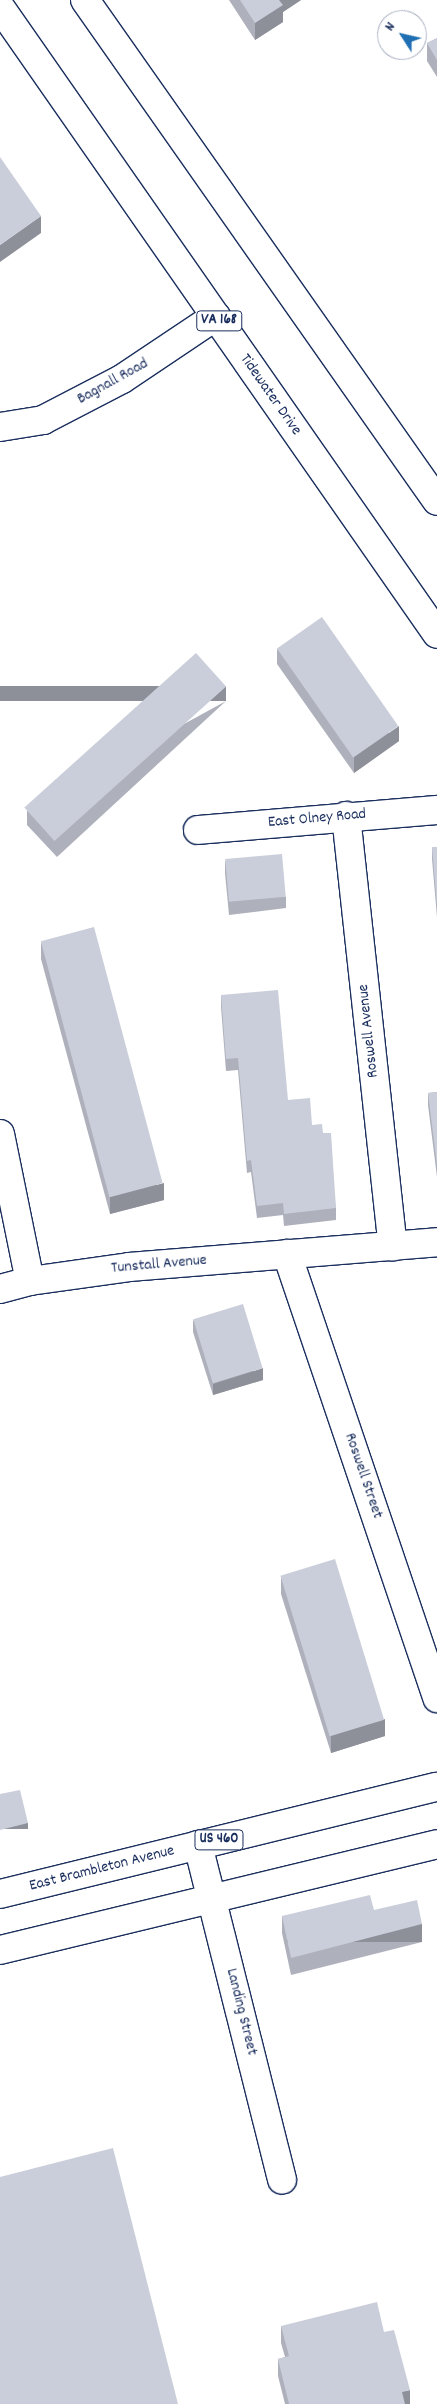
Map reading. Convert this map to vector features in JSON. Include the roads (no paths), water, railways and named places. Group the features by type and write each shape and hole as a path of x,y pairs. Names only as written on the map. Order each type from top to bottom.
{"main road":[{"path":"85,0 437,501"},
{"name":"Tidewater Drive","path":"0,8 437,634"},
{"name":"Bagnall Road","path":"0,428 43,420 122,379 216,316"},
{"path":"368,537 437,602"},
{"name":"East Olney Road","path":"198,830 346,816 437,810"},
{"name":"Roswell Avenue","path":"346,816 392,1246"},
{"path":"0,1134 30,1281 0,1290"},
{"name":"Tunstall Avenue","path":"30,1281 129,1267 437,1242"},
{"name":"Roswell Street","path":"287,1254 437,1698"},
{"name":"East Brambleton Avenue","path":"0,1894 437,1787"},
{"path":"0,1950 211,1897 437,1844"},
{"name":"Landing Street","path":"198,1845 282,2180"}]}
